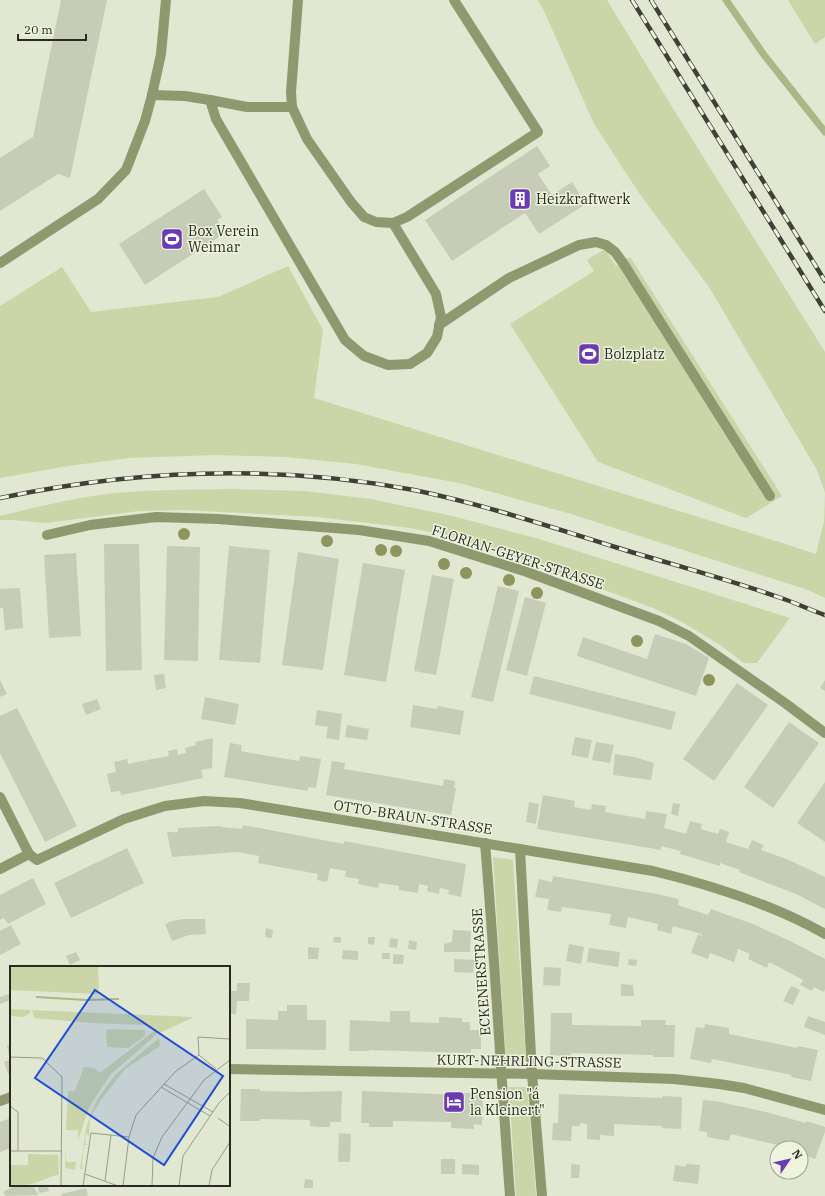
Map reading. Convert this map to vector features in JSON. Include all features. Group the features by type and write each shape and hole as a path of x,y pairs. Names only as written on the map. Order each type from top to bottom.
{"street":[{"path":"0,263 98,199 126,170 145,121 152,95 161,54 166,0"},
{"path":"298,0 291,92 292,107 306,139 351,202 364,217 376,222 393,223 407,217 538,132 454,0"},
{"path":"152,95 185,96 247,108 292,107"},
{"path":"210,100 216,120 345,340 364,356 388,365 410,364 427,353 437,337 441,317 436,294 393,223"},
{"path":"439,325 509,278 579,245 596,242 606,245 615,252 623,264 770,496"},
{"name":"FLORIAN-GEYER-STRASSE","path":"47,535 90,525 156,517 218,519 351,529 429,541 527,572 660,621 689,636 785,702 825,733"},
{"path":"0,797 28,854 0,869"},
{"name":"OTTO-BRAUN-STRASSE","path":"28,854 37,860 124,819 165,806 204,801 240,803 653,871 687,879 756,903 782,913 825,934"},
{"name":"ECKENERSTRASSE","path":"485,843 495,959 501,1074 510,1196"},
{"path":"520,849 532,1074 542,1196"},
{"name":"KURT-NEHRLING-STRASSE","path":"230,1069 532,1074 653,1078 719,1084 770,1094 825,1110"},
{"path":"0,1101 10,1098"}],"green space":[{"path":"538,0 607,0 825,352 825,493 817,470 709,287 639,193 594,124"},
{"path":"788,0 825,0 825,37 815,44"},
{"path":"605,249 616,266 630,257 782,496 746,518 598,462 510,324 594,271 587,260"},
{"path":"288,266 323,330 314,398 816,554 824,521 825,493 825,598 808,590 571,514 459,483 356,464 285,457 215,455 129,458 68,466 0,478 0,306 62,267 91,312 218,297"},
{"path":"233,489 304,491 371,499 452,516 539,539 790,618 757,663 744,663 720,645 682,622 653,608 499,551 444,535 410,528 317,517 183,510 139,511 46,523 0,520 0,516 49,504 99,495 149,491"},
{"path":"493,857 513,860 526,1061 506,1061"},
{"path":"509,1087 527,1087 536,1196 516,1196"}],"building":[{"path":"61,0 107,0 70,178 58,174 0,211 0,158 33,137"},
{"name":"Heizkraftwerk","path":"537,146 550,166 538,174 552,195 572,182 586,204 539,234 525,213 452,261 425,220"},
{"name":"Box Verein Weimar","path":"204,189 222,217 217,220 225,233 145,285 119,244"},
{"path":"104,544 139,544 142,670 106,671"},
{"path":"167,546 200,547 198,661 164,660"},
{"path":"229,546 270,550 260,663 219,660"},
{"path":"298,552 339,559 323,670 282,665"},
{"path":"76,553 81,636 49,638 44,555"},
{"path":"363,563 405,570 386,682 344,675"},
{"path":"432,575 454,579 436,675 414,671"},
{"path":"498,586 519,591 493,702 471,697"},
{"path":"20,588 23,628 5,630 3,608 0,608 0,589"},
{"path":"525,597 546,603 527,676 506,670"},
{"path":"655,634 686,644 709,658 696,696 577,656 583,637 647,659"},
{"path":"164,674 166,688 156,690 154,675"},
{"path":"534,676 676,712 671,730 529,694"},
{"path":"0,680 7,694 0,697"},
{"path":"825,680 825,691 820,688"},
{"path":"737,683 768,705 714,781 683,759"},
{"path":"205,697 239,704 235,725 201,719"},
{"path":"97,699 101,709 86,715 82,704"},
{"path":"413,705 437,709 438,706 464,711 460,735 410,727"},
{"path":"17,708 77,826 45,842 0,753 0,716"},
{"path":"317,710 342,714 339,740 326,738 328,727 315,725"},
{"path":"789,722 819,743 773,808 744,787"},
{"path":"347,725 369,729 367,740 345,737"},
{"path":"575,737 592,740 588,758 571,755"},
{"path":"213,738 212,768 201,770 203,778 121,795 120,791 111,792 107,774 116,772 114,762 127,759 128,764 169,756 168,751 177,749 178,755 186,753 185,748 196,745 195,742"},
{"path":"596,742 614,745 610,763 592,760"},
{"path":"230,743 242,745 241,751 251,753 299,761 300,756 321,759 316,788 308,787 308,791 224,777"},
{"path":"615,754 634,757 654,763 651,780 613,775"},
{"path":"332,761 345,763 344,769 443,786 444,779 455,781 454,788 456,788 451,815 326,795"},
{"path":"825,782 825,842 797,823"},
{"path":"543,795 575,801 574,807 591,810 592,804 606,806 605,812 645,819 646,811 667,814 664,828 686,834 690,821 702,824 701,829 718,834 720,829 729,832 726,842 748,849 752,840 764,845 761,850 789,860 825,877 825,909 796,894 739,872 740,870 720,863 720,866 680,854 681,851 661,846 661,850 537,829"},
{"path":"529,802 539,804 536,824 526,822"},
{"path":"673,803 680,804 678,816 671,814"},
{"path":"243,825 344,844 344,841 466,864 461,897 448,894 449,890 440,888 439,894 427,891 428,886 419,884 418,893 399,890 399,886 379,883 378,888 358,884 359,879 345,877 346,871 330,868 327,882 317,880 318,874 258,863 259,856 238,852 172,857 167,832 178,832 178,828 221,826 242,829"},
{"path":"127,848 144,883 71,918 54,883"},
{"path":"553,876 679,899 678,905 708,915 711,909 753,924 825,959 824,992 814,987 812,991 800,985 803,980 769,962 767,968 748,959 750,954 738,949 734,962 710,953 708,959 691,953 698,934 701,936 702,934 673,926 671,934 657,930 658,924 628,917 626,928 609,925 611,914 562,907 561,912 547,910 549,899 535,897 539,879 552,882"},
{"path":"33,878 46,904 8,924 4,918 0,920 0,895"},
{"path":"183,919 205,919 206,934 189,935 172,941 165,924"},
{"path":"11,925 21,944 0,955 0,931"},
{"path":"266,928 273,930 272,938 265,937"},
{"path":"453,930 471,931 470,952 444,952 444,944 452,942"},
{"path":"334,937 341,937 341,943 333,942"},
{"path":"368,937 375,937 374,945 368,944"},
{"path":"390,938 398,939 397,948 389,947"},
{"path":"409,940 417,942 416,950 408,949"},
{"path":"569,944 584,947 581,964 566,961"},
{"path":"308,947 319,948 318,959 308,959"},
{"path":"589,948 620,952 618,967 587,962"},
{"path":"343,950 358,951 358,960 342,959"},
{"path":"76,952 80,960 70,965 66,956"},
{"path":"382,953 390,953 390,959 382,959"},
{"path":"393,954 404,955 403,964 393,964"},
{"path":"454,959 474,960 473,973 454,972"},
{"path":"629,959 637,960 636,966 628,965"},
{"path":"544,967 561,968 560,986 543,985"},
{"path":"237,983 250,983 249,1001 237,1001 236,1014 230,1014 230,991 237,991"},
{"path":"621,984 633,985 634,996 621,996"},
{"path":"791,986 800,990 793,1005 783,1001"},
{"path":"9,994 10,1000 0,1004 0,997"},
{"path":"287,1005 307,1005 307,1020 326,1020 326,1050 246,1049 246,1019 278,1020 278,1011 287,1011"},
{"path":"390,1011 410,1011 410,1022 439,1023 439,1017 462,1018 462,1022 470,1022 470,1030 481,1030 481,1049 471,1049 471,1053 369,1050 349,1051 350,1020 390,1022"},
{"path":"551,1013 572,1013 572,1025 641,1026 641,1020 666,1020 665,1025 675,1025 674,1057 571,1053 571,1056 550,1055"},
{"path":"808,1016 825,1022 825,1035 804,1027"},
{"path":"705,1024 729,1028 729,1034 797,1048 798,1046 818,1050 811,1081 791,1077 792,1075 712,1059 711,1063 690,1059 696,1027 704,1028"},
{"path":"10,1045 10,1060 7,1046"},
{"path":"10,1060 10,1073 8,1074 4,1062"},
{"path":"241,1089 301,1092 342,1091 341,1122 330,1122 330,1127 321,1127 310,1126 310,1120 260,1119 260,1121 240,1121"},
{"path":"362,1091 463,1095 463,1093 483,1093 482,1125 474,1124 474,1129 451,1128 451,1122 393,1121 393,1127 369,1127 369,1123 361,1123"},
{"path":"559,1094 662,1098 663,1096 682,1097 681,1129 662,1128 662,1126 614,1124 614,1136 600,1135 600,1140 587,1139 587,1124 580,1123 580,1126 572,1126 571,1141 552,1140 553,1123 558,1123"},
{"path":"703,1100 723,1102 806,1123 807,1121 825,1127 825,1132 815,1159 809,1157 809,1140 769,1140 769,1143 731,1134 729,1141 707,1137 707,1132 699,1131"},
{"path":"10,1118 10,1148 0,1152 0,1122"},
{"path":"339,1133 351,1134 350,1162 338,1162"},
{"path":"441,1159 455,1159 455,1174 441,1174"},
{"path":"462,1164 479,1165 479,1175 462,1174"},
{"path":"571,1164 580,1165 579,1178 571,1178"},
{"path":"686,1164 700,1165 698,1184 673,1181 675,1165 686,1167"},
{"path":"305,1179 313,1180 313,1188 304,1188"},
{"path":"14,1186 34,1186 38,1195 6,1196 3,1192"},
{"path":"37,1186 47,1186 49,1191 39,1193"},
{"path":"86,1188 88,1196 62,1196 61,1194"}],"waterway":[{"path":"726,0 764,55 825,132"}],"railway":[{"path":"632,0 825,311"},
{"path":"651,0 825,281"},
{"path":"0,498 52,488 103,481 207,473 258,473 310,476 362,482 414,490 540,523 740,584 825,615"}],"place":[{"name":"Heizkraftwerk","path":"520,199"},
{"name":"Box Verein Weimar","path":"172,239"},
{"name":"Bolzplatz","path":"589,354"},
{"name":"Pension \"á la Kleinert\"","path":"454,1102"}]}
